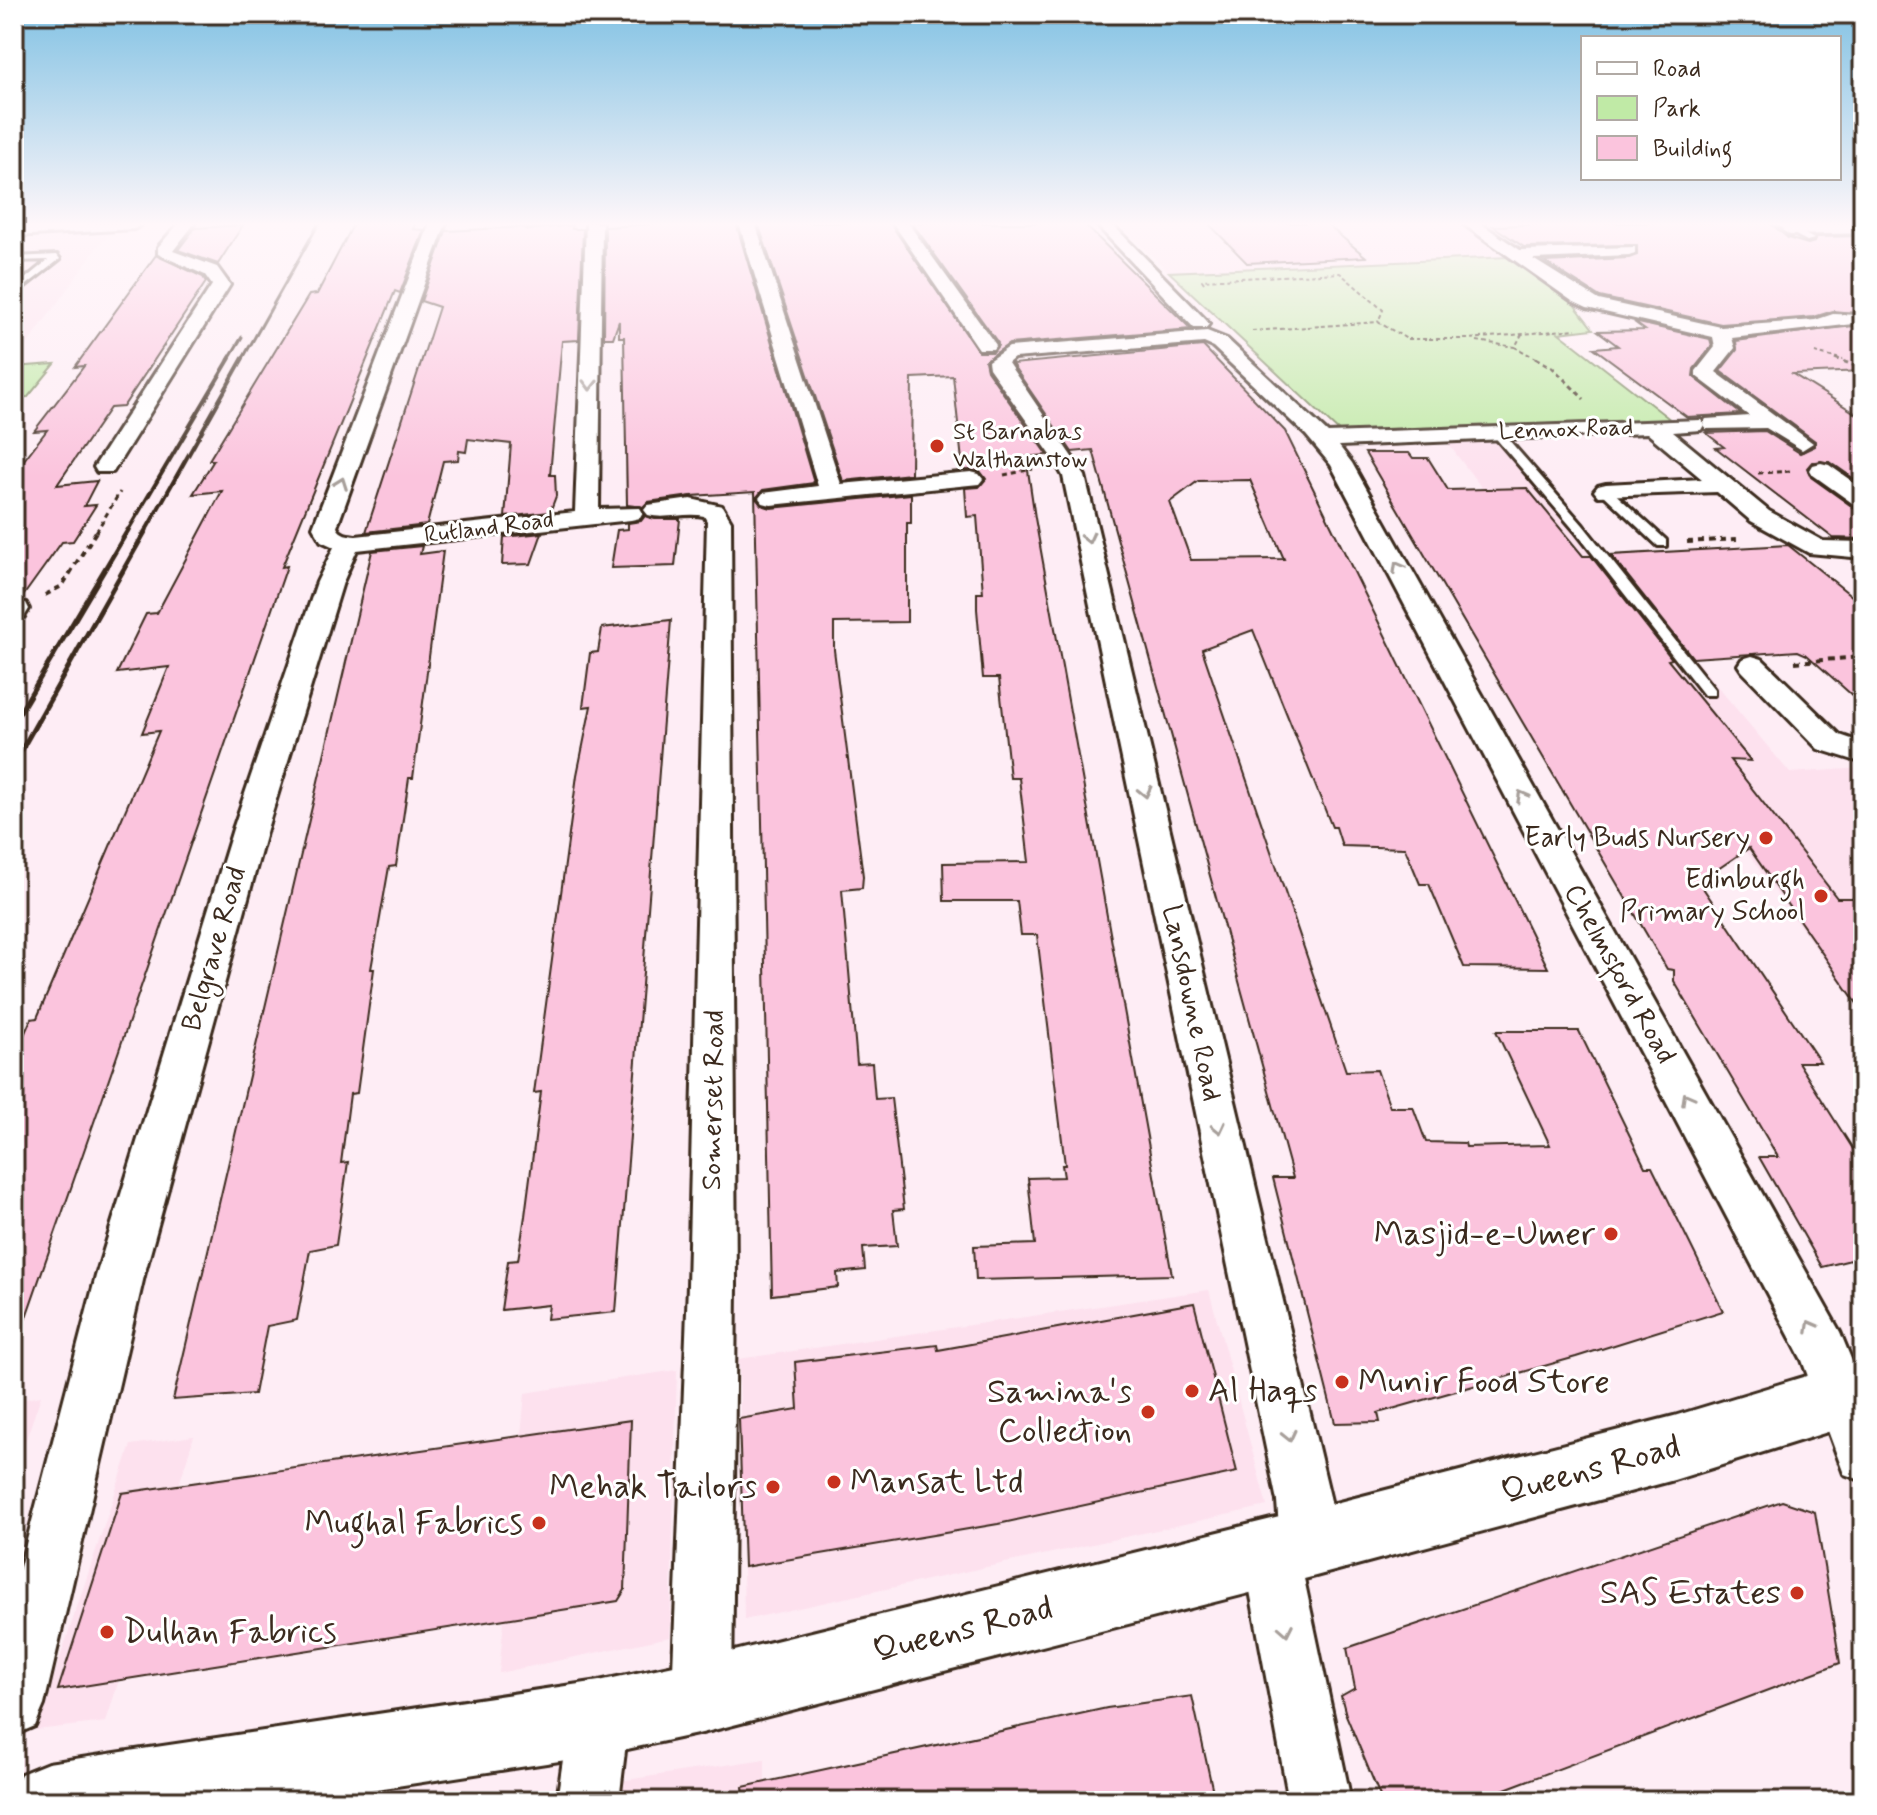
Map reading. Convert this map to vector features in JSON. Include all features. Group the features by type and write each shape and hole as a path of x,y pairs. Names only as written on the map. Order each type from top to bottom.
{"street":[{"path":"105,467 207,308"},
{"path":"341,557 324,528 406,308"},
{"path":"587,517 592,308"},
{"path":"774,308 831,491"},
{"path":"964,308 996,350 1204,330"},
{"name":"Chelmsford Road","path":"1183,308 1324,440 1341,463 1856,1414"},
{"path":"1611,308 1721,333 1854,319"},
{"path":"1762,330 1793,347"},
{"path":"1721,333 1725,348 1706,371 1706,376 1802,443"},
{"name":"Lansdowne Road","path":"996,350 999,368 1068,463 1087,534 1304,1501 1290,1549 1320,1801"},
{"path":"1653,427 1772,421"},
{"name":"Lennox Road","path":"1324,440 1653,427 1760,516 1794,536 1818,548 1863,550"},
{"path":"1821,470 1863,500"},
{"path":"771,498 971,479"},
{"path":"1606,491 1717,480"},
{"name":"Somerset Road","path":"656,510 691,506 708,508 714,511 719,521 712,1300 702,1696"},
{"name":"Rutland Road","path":"341,557 587,517 631,513"},
{"name":"Belgrave Road","path":"14,1705 120,1276 250,829 341,557"},
{"path":"1752,665 1829,742 1863,753"},
{"name":"Queens Road","path":"48,1801 599,1718 702,1696 1290,1549 1674,1448 1856,1414"},
{"path":"588,1801 599,1718"}],"lane":[{"path":"1497,433 1559,500 1605,564 1709,692"},
{"path":"1606,491 1662,543"}],"path":[{"path":"1378,322 1383,310 1380,308"},
{"path":"1244,331 1378,322 1407,339 1469,339 1592,328 1604,322 1615,309"},
{"path":"1515,347 1522,334"},
{"path":"1469,339 1515,347 1552,367 1584,399"},
{"path":"1793,347 1848,361 1863,369"},
{"path":"15,610 62,586 128,479 105,467"},
{"path":"1717,480 1821,470"},
{"path":"1662,543 1794,536"}],"shaded area":[{"path":"14,308 54,308 14,363"},
{"path":"1508,437 1790,773 1863,768 1863,1014 1548,575 1446,441"},
{"path":"1209,1290 1267,1506 744,1620 739,1359"},
{"path":"677,1370 670,1637 499,1673 525,1393"},
{"path":"41,1396 14,1474 14,1401"},
{"path":"194,1436 106,1722 36,1730 131,1445"},
{"path":"765,1759 765,1801 618,1801 620,1781"}],"green space":[{"path":"1207,308 1577,308 1593,329 1559,333 1671,420 1342,434"},
{"path":"55,364 28,397 14,398 14,367"}],"building":[{"path":"118,308 189,308 123,407 110,408 57,485 97,481 84,506 96,505 73,541 62,542 21,599 14,598 14,473 47,430 34,431 84,366 75,367"},
{"path":"301,308 388,308 282,567 287,566 101,1102 19,1337 14,1336 14,1058 31,1019 37,1018 159,731 142,733 169,667 117,673 146,614 157,613 222,491 193,494 214,460 209,460"},
{"path":"439,308 580,308 579,340 562,341 550,475 555,475 556,496 550,512 505,517 511,444 468,439 466,452 459,451 458,460 443,461 427,525 366,532"},
{"path":"604,308 761,308 814,483 763,490 756,498 761,505 771,508 911,494 911,523 907,523 907,622 834,623 834,650 863,876 862,888 842,890 857,1064 872,1063 875,1099 891,1098 904,1209 893,1210 897,1246 863,1248 865,1270 837,1273 838,1287 772,1295 755,492 691,496 648,502 643,507 627,505 624,337 619,337 619,321 613,338 604,338"},
{"path":"786,308 948,308 979,352 993,352 998,343 973,308 1169,308 1191,329 1009,344 985,361 987,370 1047,455 1026,457 1035,518 1172,1275 976,1280 974,1246 1035,1244 1028,1178 1064,1177 1062,1165 1065,1165 1037,935 1021,935 1017,901 944,901 943,863 1029,862 1019,778 1010,778 999,678 983,678 977,609 977,593 983,593 977,516 967,517 965,488 979,487 986,479 980,471 963,470 953,376 912,378 911,474 843,481"},
{"path":"1648,308 1863,308 1863,314 1833,311 1814,317 1721,324"},
{"path":"1634,322 1710,339 1712,346 1694,369 1693,376 1741,414 1687,417 1594,348 1618,346 1598,331 1645,330"},
{"path":"1863,324 1863,371 1793,374 1863,418 1863,485 1830,462 1812,462 1807,468 1811,477 1853,507 1863,510 1863,539 1833,538 1716,448 1724,447 1706,433 1765,431 1800,453 1815,446 1815,441 1720,371 1737,350 1736,341"},
{"path":"1203,346 1285,431 1548,968 1464,967 1429,884 1420,884 1405,848 1342,846 1253,630 1202,649 1346,1071 1377,1070 1390,1107 1413,1107 1426,1142 1465,1143 1466,1147 1550,1145 1496,1031 1579,1031 1645,1167 1652,1167 1723,1311 1576,1357 1378,1413 1380,1422 1335,1423 1273,1178 1293,1178 1093,450 1072,452 1012,364","holes":["1250,480 1284,559 1191,560 1170,502 1198,481"]},
{"path":"1365,453 1409,453 1413,458 1428,458 1448,490 1527,488 1583,556 1591,556 1672,659 1668,660 1751,761 1730,760 1837,898 1863,898 1863,1012 1749,848 1699,882 1820,1062 1798,1062 1853,1149 1863,1147 1863,1257 1822,1267 1759,1157 1778,1157 1674,981 1674,970 1667,969"},
{"path":"645,516 680,519 675,566 611,568 617,530 628,529 628,523 641,521"},
{"path":"542,533 531,564 502,565 504,537"},
{"path":"1788,545 1863,605 1863,705 1807,655 1798,651 1693,658 1611,555"},
{"path":"422,546 420,554 443,551 413,778 409,778 396,866 389,867 371,969 374,969 357,1093 350,1094 341,1163 348,1162 336,1245 310,1250 297,1320 267,1326 254,1394 173,1400 372,551"},
{"path":"671,620 616,1312 547,1319 549,1305 501,1310 508,1261 518,1260 525,1216 541,1092 534,1093 577,775 591,706 583,707 590,653 598,652 602,628"},
{"path":"1194,1303 1237,1472 998,1524 744,1567 739,1419 798,1409 795,1362 937,1345 938,1350"},
{"path":"631,1420 625,1590 618,1601 58,1690 122,1493"},
{"path":"1782,1501 1815,1512 1840,1663 1473,1801 1382,1801 1341,1696 1355,1688 1347,1648"},
{"path":"1192,1696 1215,1801 745,1801 743,1787 1107,1708"}],"railway":[{"path":"242,360 271,308"},
{"path":"228,360 242,337"},
{"path":"127,532 230,358"},
{"path":"145,532 243,358"},
{"path":"14,722 128,530"},
{"path":"22,749 146,530"},
{"path":"14,763 23,747"}],"place":[{"name":"St Barnabas Walthamstow","path":"937,446"},
{"name":"Early Buds Nursery","path":"1766,838"},
{"name":"Edinburgh Primary School","path":"1821,896"},
{"name":"Masjid-e-Umer","path":"1611,1234"},
{"name":"Munir Food Store","path":"1342,1382"},
{"name":"Al Haqs","path":"1192,1391"},
{"name":"Samina's Collection","path":"1148,1412"},
{"name":"Mansat Ltd","path":"834,1482"},
{"name":"Mehak Tailors","path":"773,1487"},
{"name":"Mughal Fabrics","path":"539,1523"},
{"name":"SAS Estates","path":"1797,1593"},
{"name":"Dulhan Fabrics","path":"107,1632"}]}
